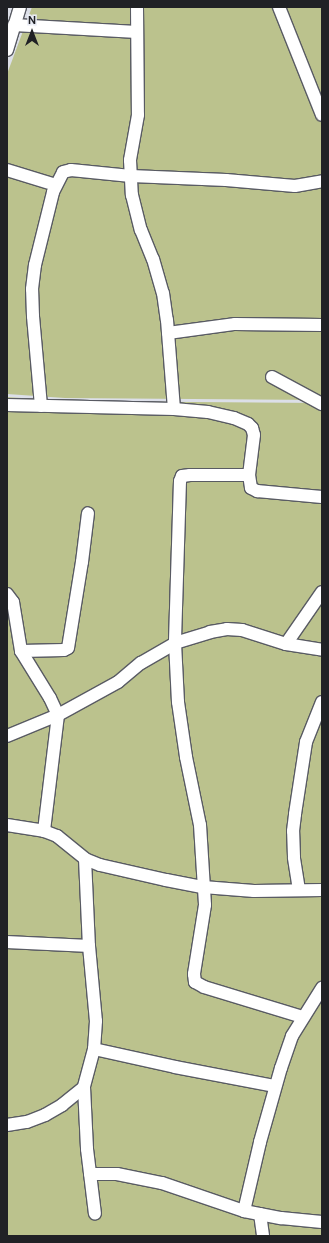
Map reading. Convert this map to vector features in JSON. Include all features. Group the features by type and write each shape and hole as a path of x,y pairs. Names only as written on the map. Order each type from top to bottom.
{"street":[{"path":"7,50 20,7"},
{"path":"137,7 138,115 130,160 132,195 141,230 153,259 163,293 168,332 174,410"},
{"path":"279,7 322,115"},
{"path":"14,25 137,32"},
{"path":"7,170 56,185"},
{"path":"42,406 33,316 32,288 35,265 56,185 63,172 70,170 131,176 226,180 295,186 322,181"},
{"path":"168,332 235,324 322,325"},
{"path":"272,377 322,404"},
{"path":"7,405 174,410 208,412 234,418 248,424 254,434 249,475 251,488 257,491 322,497"},
{"path":"249,475 182,476 179,490 174,643 178,702 183,739 200,825 205,906 194,974 195,982 204,987 303,1017"},
{"path":"21,651 64,650 68,648 82,562 88,513"},
{"path":"286,644 303,617 322,592"},
{"path":"7,594 13,602 21,651 50,698 58,716 44,831"},
{"path":"7,736 58,716 118,682 141,663 174,643 210,632 227,629 242,630 286,644 322,650"},
{"path":"299,890 294,857 293,831 306,742 322,702"},
{"path":"7,825 44,831 57,836 85,859 100,865 130,872 203,887 254,891 322,890"},
{"path":"85,859 89,946 96,1021 94,1049 84,1087 90,1174 95,1214"},
{"path":"7,942 89,946"},
{"path":"244,1211 275,1086 292,1036 322,988"},
{"path":"94,1049 174,1067 275,1086"},
{"path":"7,1125 27,1122 45,1115 62,1105 84,1087"},
{"path":"90,1174 117,1174 162,1183 244,1211 281,1218 322,1222"},
{"path":"260,1214 262,1236"}],"green space":[{"path":"32,7 322,7 322,400 65,398 7,394 7,74"},
{"path":"7,397 65,401 322,403 322,1236 7,1236"}]}
